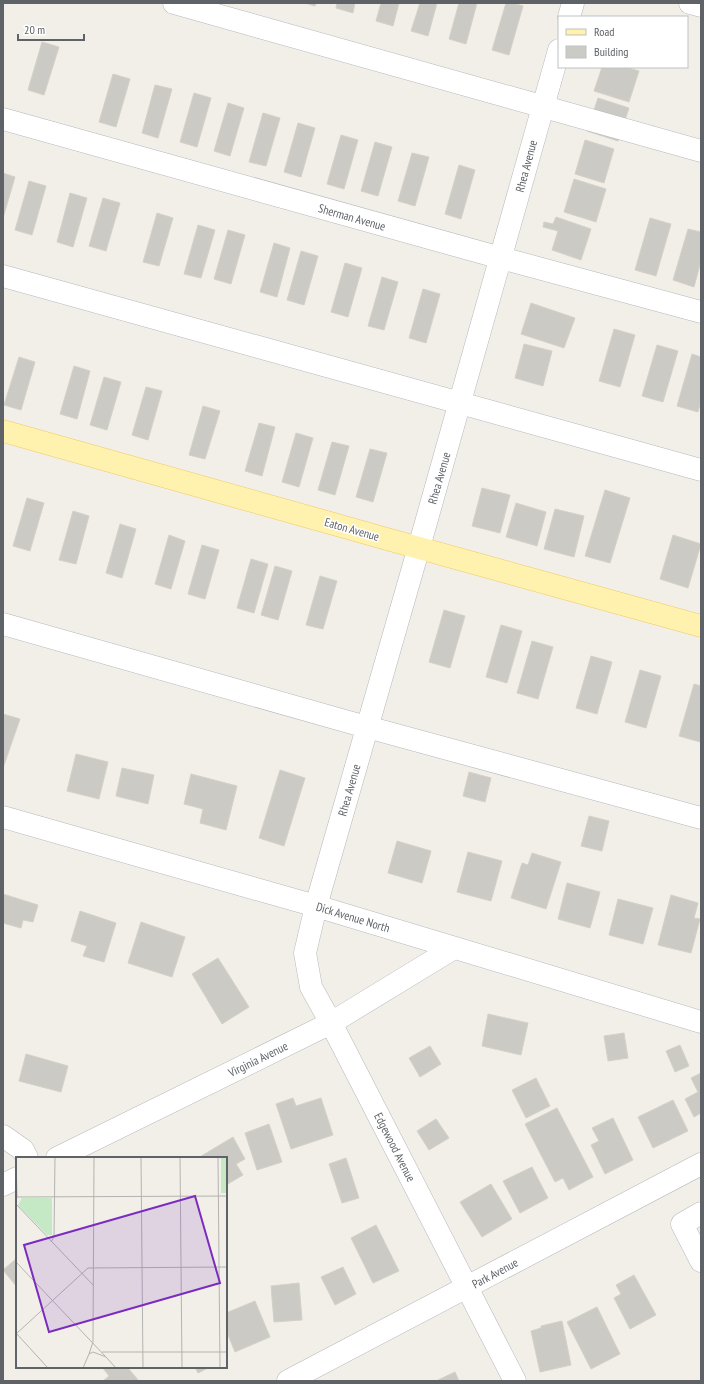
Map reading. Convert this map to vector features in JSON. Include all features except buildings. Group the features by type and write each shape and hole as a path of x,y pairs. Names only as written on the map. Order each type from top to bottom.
{"main road":[{"name":"Eaton Avenue","path":"3,431 701,626"}],"street":[{"path":"174,3 701,151"},
{"path":"569,16 573,3"},
{"path":"690,3 701,6"},
{"name":"Rhea Avenue","path":"316,906 419,548 558,54"},
{"name":"Sherman Avenue","path":"3,119 500,258 701,312"},
{"path":"3,276 701,470"},
{"path":"3,624 368,727 701,818"},
{"name":"Dick Avenue North","path":"3,818 316,906 701,1022"},
{"name":"Edgewood Avenue","path":"316,906 305,953 311,987 331,1023 515,1381"},
{"name":"Virginia Avenue","path":"59,1157 331,1023 454,948"},
{"path":"3,1136 23,1150 26,1157"},
{"name":"Park Avenue","path":"288,1381 701,1164"},
{"path":"3,1185 16,1178"},
{"path":"701,1213 682,1224 701,1261"}]}
